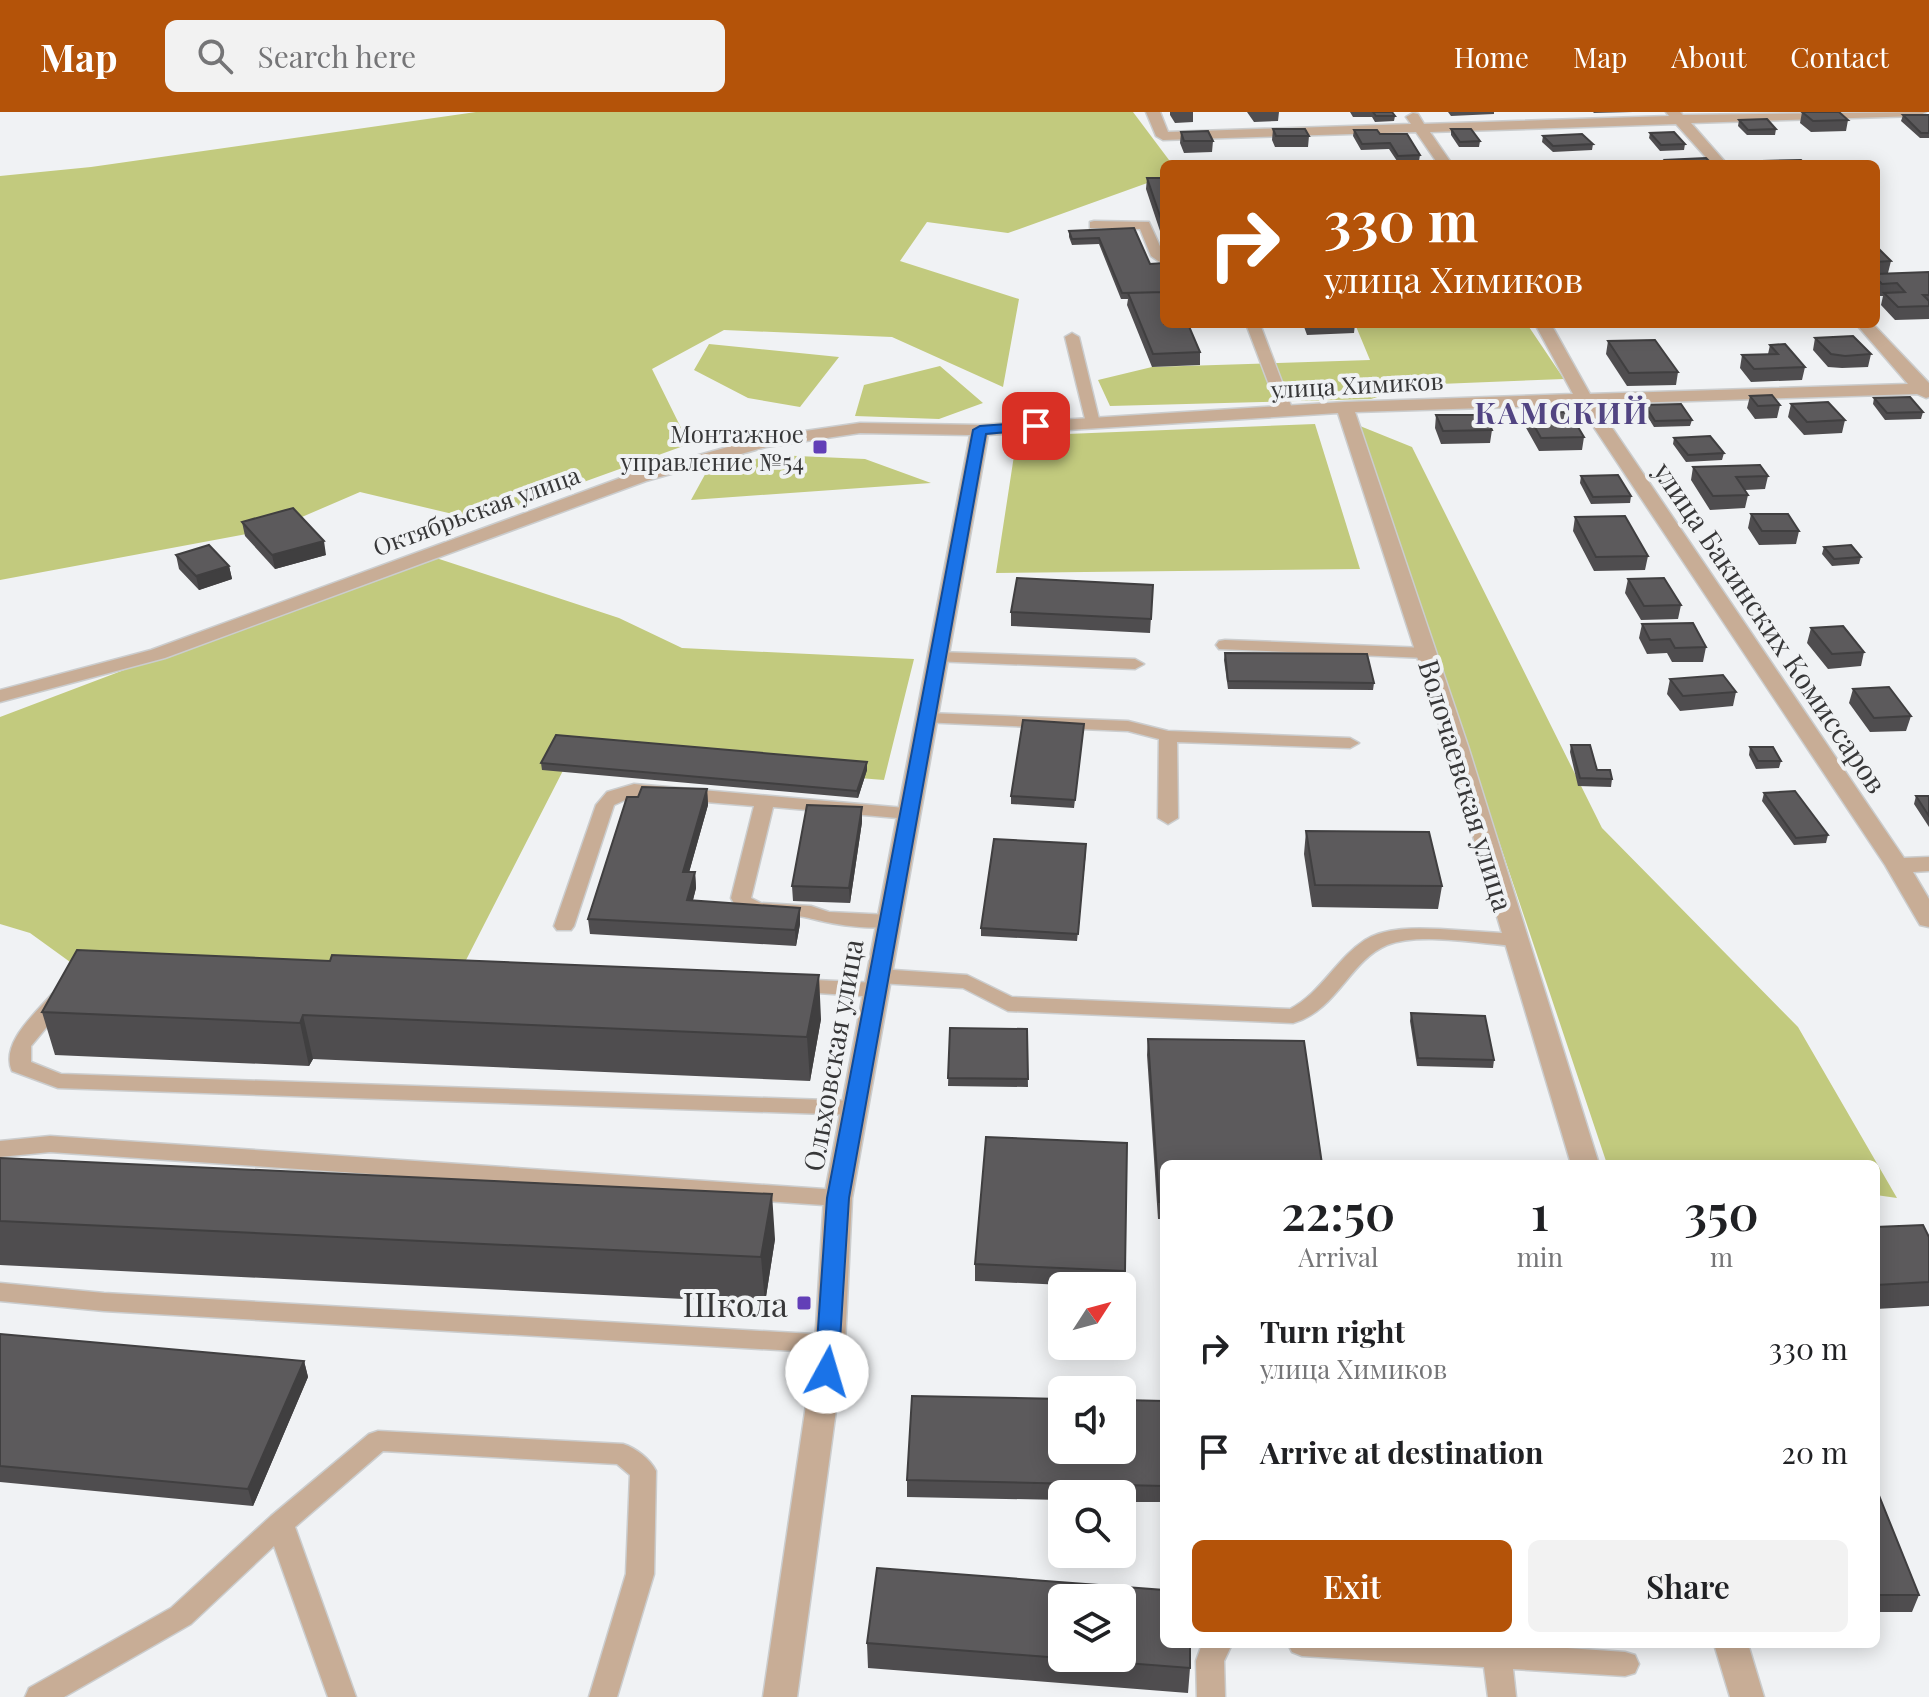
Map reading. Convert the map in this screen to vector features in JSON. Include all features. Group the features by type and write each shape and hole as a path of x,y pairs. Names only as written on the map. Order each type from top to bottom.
{"street":[{"path":"1153,112 1163,136 1676,115 1919,112"},
{"path":"1410,112 1442,160"},
{"path":"1676,115 1716,160"},
{"name":"улица Бакинских Комиссаров","path":"1545,328 1584,399 1897,865 1929,920"},
{"path":"1868,328 1926,391"},
{"name":"улица Химиков","path":"980,430 1345,407 1926,391"},
{"name":"Волочаевская улица","path":"1345,407 1426,653 1584,1160"},
{"name":"Октябрьская улица","path":"0,696 158,654 640,477 764,442 860,428 980,430"},
{"name":"Ольховская улица","path":"787,1697 830,1344 838,1198 980,430"},
{"path":"1897,865 1929,864"},
{"path":"1732,1648 1747,1697"}],"lane":[{"path":"1094,225 1145,225 1160,258"},
{"path":"1255,328 1286,411"},
{"path":"1072,337 1093,423"},
{"path":"1225,645 1426,653"},
{"path":"938,657 1135,664"},
{"path":"927,718 1128,726 1168,736 1350,743"},
{"path":"1168,736 1168,818"},
{"path":"564,926 610,797 634,790 909,813"},
{"path":"765,801 741,898 743,903 758,909 811,912 826,918 889,921"},
{"path":"766,984 967,982 1008,1004 1293,1016 1315,1004 1370,945 1389,936 1516,940"},
{"path":"72,984 20,1045 20,1066 58,1081 855,1108"},
{"path":"0,1149 50,1144 838,1198"},
{"path":"0,1292 120,1303 830,1344"},
{"path":"39,1697 181,1616 280,1524 378,1441 623,1454 643,1471 640,1574 603,1697"},
{"path":"280,1524 342,1697"},
{"path":"1211,1697 1210,1660 1213,1648"},
{"path":"1431,1648 1496,1650 1625,1664"},
{"path":"1496,1650 1502,1697"}],"green space":[{"path":"476,112 1133,112 1169,160 1160,160 1160,178 1008,233 927,222 900,261 1019,299 1003,387 892,337 724,330 652,369 689,444 478,520 360,492 274,529 0,580 0,176 91,167"},
{"path":"1357,328 1530,328 1564,379 1415,385 1371,399 1110,406 1098,380 1152,367 1370,360"},
{"path":"709,344 839,357 800,407 748,398 694,370"},
{"path":"940,366 983,403 939,419 855,416 864,385"},
{"path":"1315,424 1360,569 996,573 1017,436"},
{"path":"1360,426 1412,447 1602,828 1798,1027 1875,1160 1606,1160"},
{"path":"775,455 865,459 931,483 691,500 708,469"},
{"path":"427,555 619,618 682,648 914,659 884,780 571,755 465,962 77,967 30,933 0,924 0,717"},
{"path":"1880,1169 1897,1198 1880,1196"}],"building":[{"path":"1373,112 1392,112 1395,116 1376,116"},
{"path":"1802,112 1839,112 1848,120 1813,121"},
{"path":"1903,115 1929,115 1929,133 1921,133"},
{"path":"1767,119 1776,129 1748,130 1739,120"},
{"path":"1273,129 1305,129 1309,136 1276,136"},
{"path":"1451,129 1471,129 1480,141 1460,142"},
{"path":"1354,130 1407,134 1420,155 1398,156 1390,143 1362,144"},
{"path":"1208,131 1213,141 1184,141 1181,132"},
{"path":"1674,132 1685,144 1661,145 1650,133"},
{"path":"1582,134 1593,144 1553,146 1543,136"},
{"path":"1706,158 1708,160 1665,160"},
{"path":"1147,178 1160,178 1160,216"},
{"path":"1134,228 1150,264 1160,263 1160,292 1122,293 1099,238 1072,239 1069,231"},
{"path":"1880,250 1891,261 1880,262"},
{"path":"1929,272 1929,295 1923,295 1929,306 1898,307 1884,293 1905,292 1897,283 1882,284 1880,274"},
{"path":"1160,292 1160,328 1190,328 1200,352 1153,354 1128,293"},
{"path":"1853,336 1871,354 1831,354 1815,338"},
{"path":"1655,340 1678,372 1629,373 1608,341"},
{"path":"1785,344 1805,367 1754,369 1742,355 1778,354 1770,345"},
{"path":"1772,395 1780,405 1758,406 1750,396"},
{"path":"1910,397 1923,412 1887,413 1874,398"},
{"path":"1828,402 1845,420 1807,422 1791,404"},
{"path":"1681,404 1692,420 1655,421 1645,405"},
{"path":"1569,412 1584,437 1541,438 1527,413"},
{"path":"1436,415 1485,415 1492,430 1443,431"},
{"path":"1710,436 1724,453 1688,455 1674,438"},
{"path":"1760,465 1768,476 1736,477 1748,495 1713,496 1693,467"},
{"path":"1618,475 1631,496 1593,497 1581,476"},
{"path":"293,508 324,541 272,555 242,522"},
{"path":"1751,514 1788,514 1799,531 1762,531"},
{"path":"1625,516 1648,556 1596,557 1575,517"},
{"path":"209,545 229,566 196,576 176,555"},
{"path":"1851,545 1861,557 1834,559 1824,547"},
{"path":"1017,578 1153,585 1151,619 1011,612"},
{"path":"1664,578 1681,605 1644,606 1628,579"},
{"path":"1693,623 1706,647 1675,648 1670,639 1650,640 1642,624"},
{"path":"1843,626 1864,652 1832,654 1811,628"},
{"path":"1225,653 1367,654 1374,683 1228,681"},
{"path":"1723,675 1736,692 1683,696 1670,679"},
{"path":"1889,687 1911,716 1874,718 1853,689"},
{"path":"1023,720 1084,724 1075,800 1011,796"},
{"path":"556,735 867,762 857,791 541,763"},
{"path":"1571,745 1590,745 1597,770 1610,770 1612,779 1580,778"},
{"path":"1750,747 1773,747 1781,761 1758,761"},
{"path":"642,787 707,789 683,872 695,872 687,900 800,908 795,930 588,919 627,797 638,797"},
{"path":"1795,791 1828,835 1796,838 1764,793"},
{"path":"1916,796 1929,796 1929,816"},
{"path":"807,805 862,807 849,888 792,886"},
{"path":"1306,831 1429,832 1442,886 1315,885"},
{"path":"994,839 1086,844 1078,934 981,928"},
{"path":"77,950 330,961 332,955 819,975 807,1037 303,1015 300,1023 42,1012"},
{"path":"1411,1013 1485,1016 1494,1060 1418,1058"},
{"path":"950,1028 1027,1029 1028,1079 948,1078"},
{"path":"1148,1039 1304,1041 1321,1160 1160,1160 1159,1202"},
{"path":"986,1137 1127,1143 1125,1271 975,1264"},
{"path":"0,1158 772,1194 761,1257 0,1221"},
{"path":"1923,1225 1929,1237 1929,1282 1880,1285 1880,1227"},
{"path":"0,1334 304,1361 248,1489 0,1466"},
{"path":"912,1396 1048,1399 1048,1464 1136,1464 1136,1400 1160,1401 1160,1486 1136,1485 1136,1480 1048,1480 1048,1483 907,1480"},
{"path":"1880,1498 1919,1595 1880,1595"},
{"path":"877,1568 1086,1584 1048,1584 1048,1657 867,1643"},
{"path":"1136,1588 1160,1590 1160,1648 1190,1648 1190,1668 1136,1664"}],"place":[{"name":"Монтажное управление №54","path":"820,447"},
{"name":"Школа","path":"804,1303"}],"district":[{"name":"КАМСКИЙ","path":"1562,412"}],"route":[{"path":"827,1372 838,1198 980,430 1036,426"}]}
